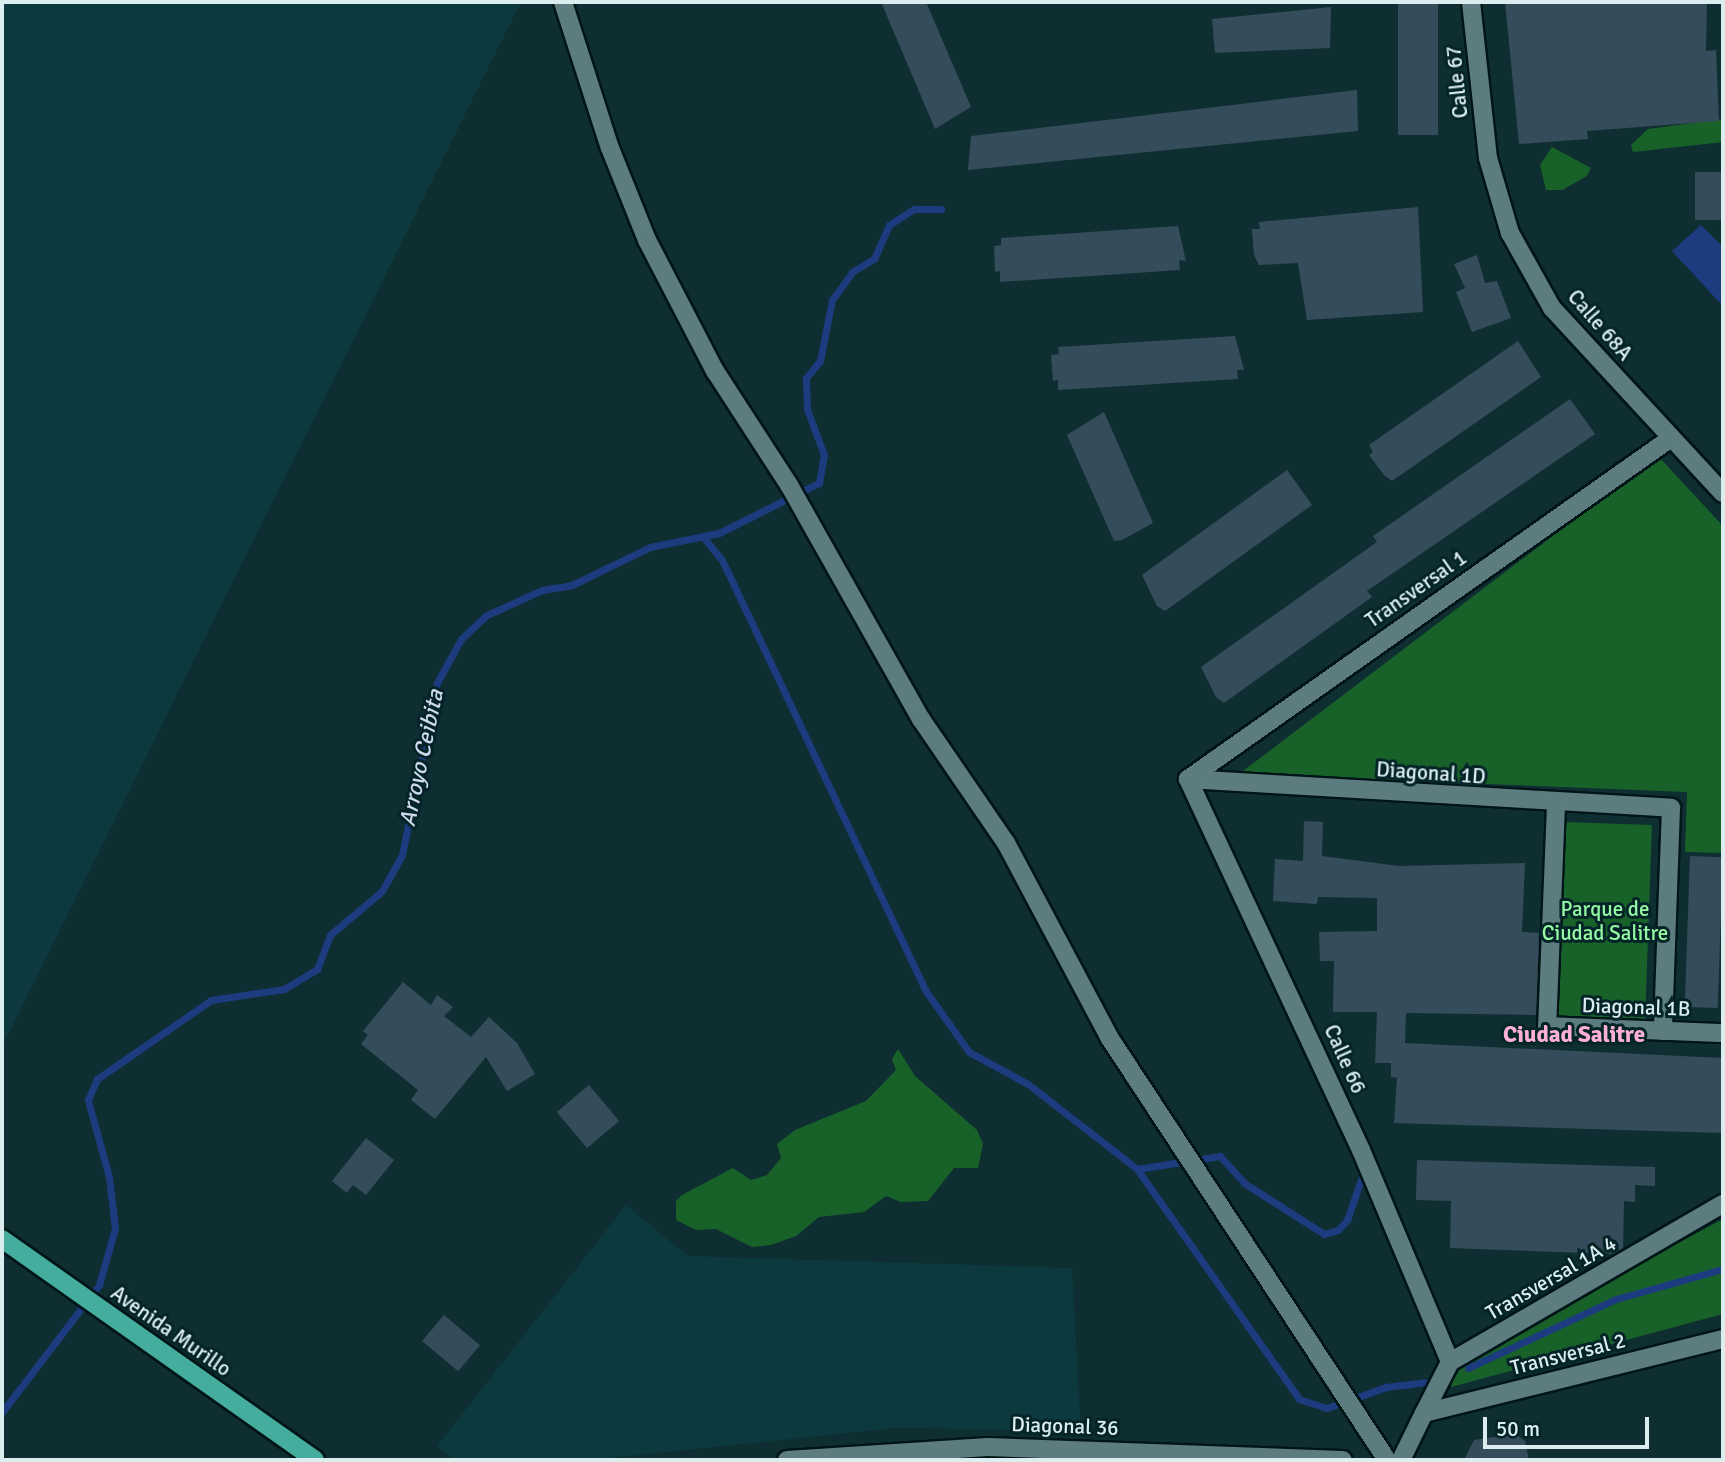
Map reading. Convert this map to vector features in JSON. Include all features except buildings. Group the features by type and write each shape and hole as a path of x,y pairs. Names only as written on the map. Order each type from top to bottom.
{"main road":[{"name":"Avenida Murillo","path":"2,1239 315,1460"}],"street":[{"path":"563,2 610,148 647,240 715,371 789,485 920,719 1006,844 1110,1037 1183,1153 1346,1390 1387,1460"},
{"name":"Calle 67","path":"1471,2 1488,158"},
{"name":"Calle 68A","path":"1488,158 1510,233 1552,308 1723,493"},
{"name":"Transversal 1","path":"1188,779 1671,438"},
{"name":"Diagonal 1D","path":"1188,779 1556,805 1671,808 1663,1031"},
{"name":"Calle 66","path":"1188,779 1339,1101 1450,1362"},
{"name":"Diagonal 1B","path":"1556,805 1547,1026 1723,1033"},
{"name":"Transversal 1A 4","path":"1450,1362 1723,1204"},
{"name":"Transversal 2","path":"1424,1413 1723,1339"},
{"path":"1401,1460 1450,1362"},
{"name":"Diagonal 36","path":"787,1460 988,1447 1343,1460"}],"shaded area":[{"path":"2,2 521,2 2,1047"},
{"path":"626,1205 688,1256 1072,1268 1081,1431 896,1428 591,1460 454,1460 437,1446"}],"green space":[{"path":"1723,119 1723,142 1633,152 1631,145 1648,129"},
{"path":"1552,147 1591,168 1587,176 1562,190 1546,190 1540,165"},
{"path":"1658,456 1723,526 1723,853 1685,852 1687,792 1239,774"},
{"name":"Parque de Ciudad Salitre","path":"1564,822 1652,825 1645,1020 1557,1017"},
{"path":"898,1049 915,1076 977,1130 983,1144 978,1168 954,1168 928,1201 901,1202 886,1196 864,1212 819,1217 796,1236 771,1245 752,1247 716,1229 696,1230 676,1220 676,1201 682,1195 733,1168 751,1180 767,1175 781,1158 777,1144 795,1130 866,1101 896,1070 892,1059"},
{"path":"1723,1219 1723,1314 1451,1387 1454,1363"}],"water":[{"path":"1701,225 1723,247 1721,304 1672,251"}],"waterway":[{"name":"Arroyo Ceibita","path":"2,1412 99,1285 115,1228 109,1177 88,1100 97,1079 211,1000 284,989 317,969 330,935 382,891 402,855 437,683 461,639 487,615 542,590 572,585 650,547 719,533 819,483 824,455 807,409 806,378 820,361 832,300 852,272 874,259 889,225 914,209 941,209"},
{"path":"704,538 722,560 925,990 969,1052 1028,1084 1137,1169 1220,1156 1244,1183 1324,1234 1338,1230 1347,1220 1365,1168"},
{"path":"1137,1169 1299,1399 1327,1408 1386,1387 1425,1382"},
{"path":"1468,1368 1616,1299 1723,1269"}],"district":[{"name":"Ciudad Salitre","path":"1574,1035"}]}
